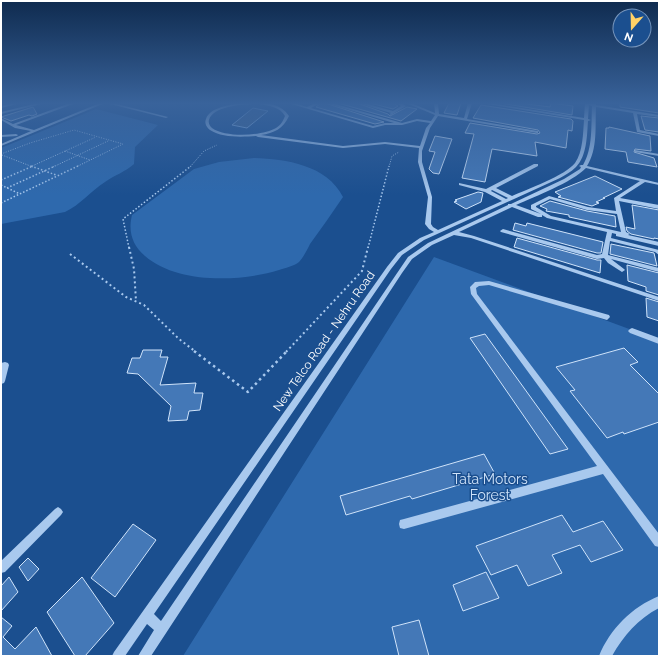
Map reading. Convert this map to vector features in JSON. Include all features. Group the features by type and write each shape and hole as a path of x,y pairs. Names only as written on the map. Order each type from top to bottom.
{"street":[{"path":"1,141 19,134"},
{"path":"1,145 28,134"},
{"path":"225,134 237,136 259,134"},
{"path":"426,134 420,149 420,162 430,197 428,224 431,228 438,232 468,236 659,299"},
{"name":"New Telco Road - Nehru Road","path":"144,656 400,272 418,251 508,202 558,177 575,164 582,152 586,134"},
{"name":"New Telco Road - Nehru Road","path":"118,656 389,268 409,247 438,232 508,202 566,180 584,167 590,154 589,134"},
{"path":"1,136 16,135"},
{"path":"252,135 343,147 386,143 420,149"},
{"path":"636,151 659,155"},
{"path":"575,164 659,184"},
{"path":"487,191 536,165"},
{"path":"616,199 643,181"},
{"path":"461,184 487,191 508,202 552,220 657,251 659,253"},
{"path":"492,188 508,202"},
{"path":"619,213 587,208 549,196 534,205 532,208 549,217 659,242"},
{"path":"616,199 659,207"},
{"path":"616,199 624,234"},
{"path":"502,231 597,257 605,256 659,270"},
{"path":"608,236 659,242"},
{"path":"608,236 605,256 610,262 622,270"},
{"path":"607,316 489,283 476,284 473,287 474,294 659,542"},
{"path":"632,331 659,341"},
{"path":"1,366 5,365 1,381"},
{"path":"404,524 604,469"},
{"path":"1,568 58,512"},
{"path":"605,656 620,630 645,608 659,602"},
{"path":"147,615 162,630"}],"path":[{"path":"1,154 30,142 50,138 61,134"},
{"path":"1,203 122,144 86,134"},
{"path":"1,180 97,137"},
{"path":"7,188 110,140"},
{"path":"136,301 134,269 123,219 187,170 204,151 217,144"},
{"path":"70,254 126,297 144,305 179,339 248,392 362,271 392,156 397,152 420,149"},
{"path":"65,151 90,160"},
{"path":"1,154 33,165 57,176"},
{"path":"1,185 20,194"}],"green space":[{"path":"36,134 149,134 135,147 134,164 105,182 76,206 65,212 1,224 1,148"},
{"path":"254,158 292,162 316,171 336,186 343,197 299,262 289,267 263,274 246,277 209,278 174,272 158,265 145,256 137,247 131,232 132,215 194,169 219,162"},
{"name":"Tata Motors Forest","path":"434,257 659,340 659,656 183,656"}],"building":[{"path":"471,134 568,134 566,148 535,142 537,156 492,149 485,182 462,178 474,134"},
{"path":"606,134 639,134 650,136 651,151 635,149 634,152 654,158 657,167 628,162 626,152 605,149"},
{"path":"435,136 452,139 439,174 433,173 429,169 435,152 429,151"},
{"path":"595,176 622,189 603,198 605,198 596,202 599,203 592,206 558,197 561,196 555,192"},
{"path":"478,192 483,193 481,202 466,209 454,202 457,201 455,200"},
{"path":"550,201 587,211 615,216 616,227 569,217 569,215 546,211 547,209 540,206"},
{"path":"632,205 659,210 659,239 631,234 627,231 626,227 635,229"},
{"path":"515,223 526,226 527,223 603,242 601,253 513,230"},
{"path":"517,238 601,260 600,273 514,247"},
{"path":"611,244 654,253 657,266 610,254"},
{"path":"627,265 659,273 659,295 646,291 646,287 628,281"},
{"path":"646,298 659,302 659,321 647,317"},
{"path":"485,334 568,449 550,454 470,338"},
{"path":"624,348 638,362 630,365 659,394 659,422 607,438 570,391 575,390 556,367"},
{"path":"143,350 162,350 160,357 168,357 160,385 196,383 194,393 203,393 200,410 189,411 187,420 168,421 171,406 138,374 127,373 132,358 140,358"},
{"path":"484,454 495,474 412,499 410,496 346,515 340,496"},
{"path":"562,515 573,532 603,521 623,550 591,562 580,545 552,555 562,573 528,586 517,565 491,575 476,546"},
{"path":"133,524 156,540 115,597 91,578"},
{"path":"28,558 39,569 28,581 19,567"},
{"path":"486,572 499,598 463,611 453,585"},
{"path":"9,577 18,592 1,611 1,586"},
{"path":"82,577 114,623 85,656 75,656 47,612"},
{"path":"1,617 12,626 3,637 15,649 36,627 52,656 1,656"},
{"path":"419,620 429,656 399,656 392,627"}]}
